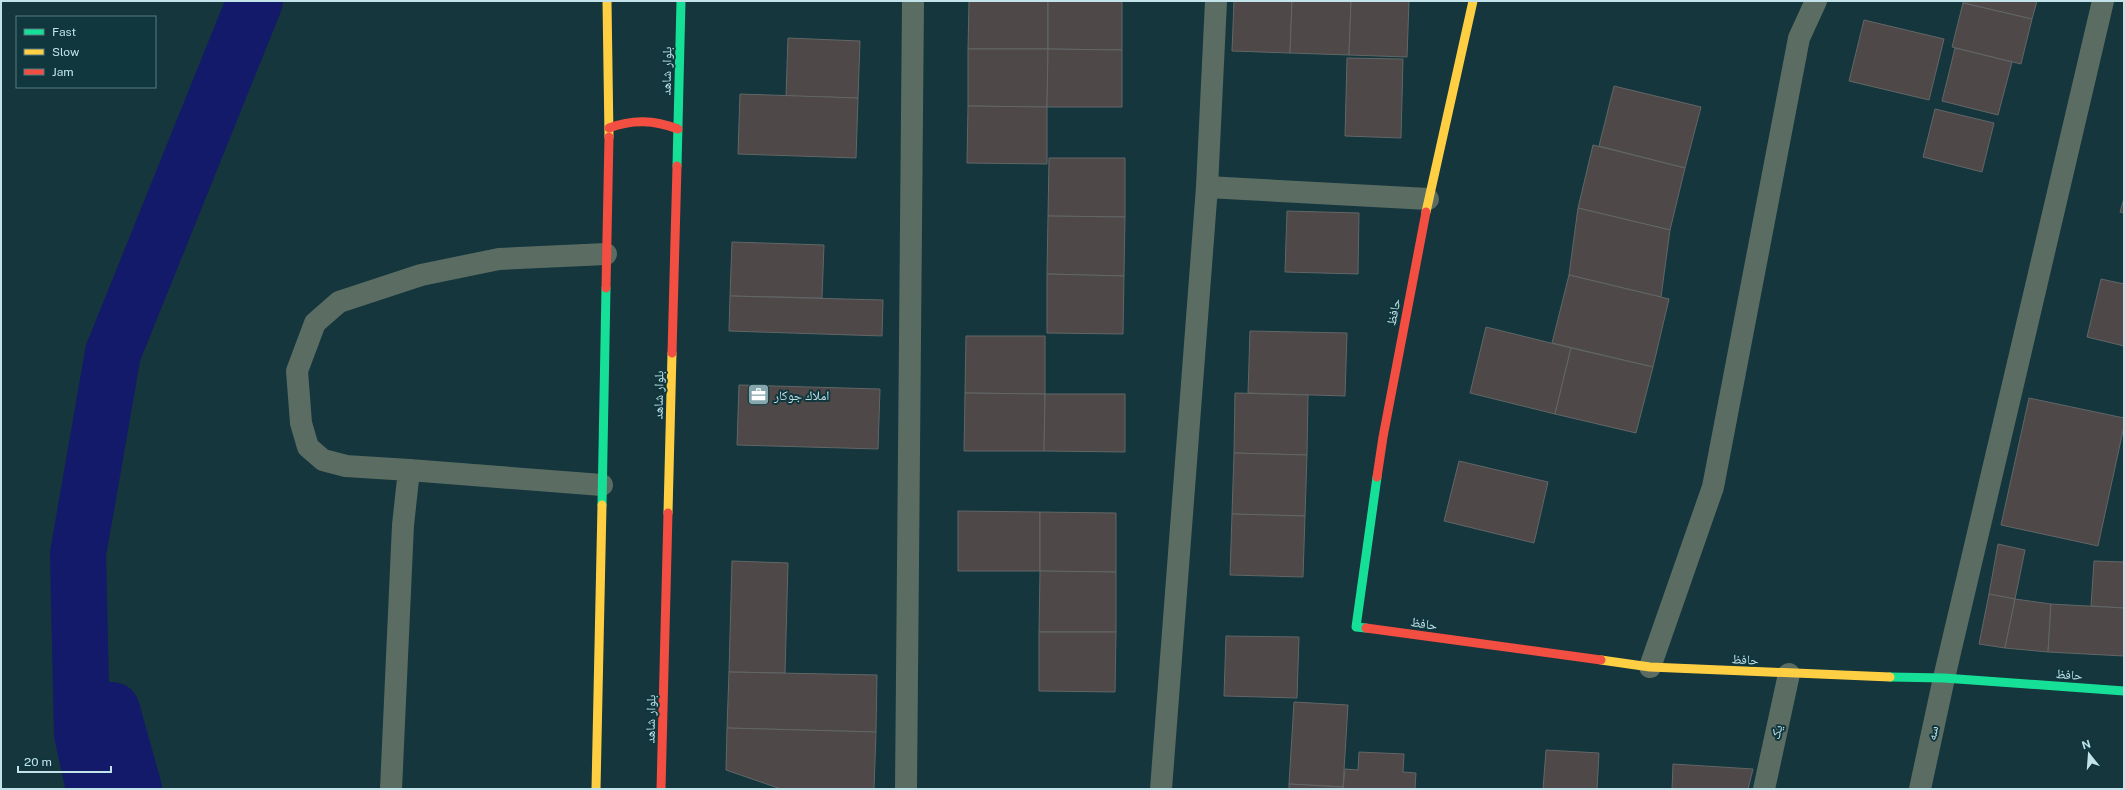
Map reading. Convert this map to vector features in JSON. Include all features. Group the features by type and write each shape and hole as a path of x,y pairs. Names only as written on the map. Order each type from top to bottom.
{"main road":[{"path":"596,789 609,128 607,1"},
{"name":"بلوار شاهد","path":"661,789 681,1"},
{"name":"حافظ","path":"1473,1 1428,199 1382,437 1356,627 1650,667 1789,674 1944,678 2124,691"},
{"path":"609,128 626,121 643,120 661,122 678,129"}],"street":[{"path":"906,789 913,1"},
{"path":"1161,789 1207,187 1216,1"},
{"path":"1650,667 1713,487 1799,38 1816,1"},
{"name":"سه","path":"1920,789 1944,678 2104,1"},
{"path":"1207,187 1428,199"},
{"path":"602,485 346,466 323,460 308,447 301,423 297,371 315,323 339,302 422,275 499,259 606,254"},
{"path":"391,789 403,518 409,470"},
{"name":"یک","path":"1764,789 1789,674"}],"building":[{"path":"969,1 1048,1 1048,49 968,49"},
{"path":"1048,1 1122,1 1122,50 1048,49"},
{"path":"1234,1 1292,1 1290,53 1232,51"},
{"path":"1292,1 1351,1 1349,55 1290,53"},
{"path":"1351,1 1409,1 1407,57 1349,55"},
{"path":"1963,1 2037,1 2032,19 1963,3"},
{"path":"1963,3 2032,19 2021,64 1952,47"},
{"path":"1864,20 1944,39 1929,100 1849,81"},
{"path":"788,38 860,41 858,98 786,96"},
{"path":"1955,48 2012,62 1998,115 1942,101"},
{"path":"968,49 1048,49 1047,107 968,106"},
{"path":"1048,49 1122,50 1122,107 1047,107"},
{"path":"1347,58 1403,59 1401,138 1345,136"},
{"path":"1614,86 1701,107 1685,168 1599,146"},
{"path":"740,94 858,98 856,158 738,154"},
{"path":"968,106 1047,107 1047,164 967,163"},
{"path":"1935,109 1994,123 1982,172 1923,157"},
{"path":"1593,145 1685,168 1670,230 1578,208"},
{"path":"1049,158 1125,158 1125,217 1048,216"},
{"path":"2124,198 2124,213 2120,212"},
{"path":"1578,208 1670,230 1661,297 1569,275"},
{"path":"1287,211 1359,213 1358,274 1285,272"},
{"path":"1048,216 1125,217 1124,276 1047,274"},
{"path":"732,242 824,245 822,298 730,296"},
{"path":"1047,274 1124,276 1123,334 1047,333"},
{"path":"1569,275 1669,299 1653,367 1552,343"},
{"path":"2101,279 2124,284 2124,346 2087,337"},
{"path":"730,296 883,300 882,336 729,331"},
{"path":"1486,327 1571,348 1555,414 1470,393"},
{"path":"1250,331 1347,333 1345,396 1248,393"},
{"path":"966,336 1045,336 1045,394 965,393"},
{"path":"1571,348 1653,367 1636,433 1555,414"},
{"path":"739,385 880,389 878,449 737,445"},
{"path":"965,393 1045,394 1044,451 964,451"},
{"path":"1235,393 1308,395 1307,455 1234,453"},
{"path":"1045,394 1125,394 1125,452 1044,451"},
{"path":"2029,398 2124,418 2124,426 2098,546 2001,525"},
{"path":"1234,453 1307,455 1305,516 1232,514"},
{"path":"1459,461 1548,482 1534,543 1444,521"},
{"path":"958,511 1040,512 1040,571 958,571"},
{"path":"1040,512 1116,513 1116,572 1040,571"},
{"path":"1232,514 1305,516 1303,577 1230,575"},
{"path":"1998,544 2025,550 2015,599 1989,594"},
{"path":"732,561 788,563 785,673 729,672"},
{"path":"2094,561 2124,562 2124,608 2091,606"},
{"path":"1040,571 1116,572 1116,632 1039,632"},
{"path":"1989,594 2015,599 2005,648 1979,644"},
{"path":"2015,599 2051,604 2048,652 2005,648"},
{"path":"2051,604 2124,608 2124,656 2048,652"},
{"path":"1039,632 1116,632 1115,692 1039,691"},
{"path":"1226,636 1299,637 1297,698 1224,696"},
{"path":"729,672 877,675 876,732 727,728"},
{"path":"1294,702 1348,705 1343,787 1289,784"},
{"path":"727,728 876,732 874,789 781,789 726,770"},
{"path":"1546,750 1599,753 1597,789 1543,789"},
{"path":"1359,752 1404,754 1403,772 1416,773 1415,789 1343,789 1345,769 1358,770"},
{"path":"1673,764 1753,769 1748,789 1672,789"},
{"path":"1289,784 1343,787 1343,789 1289,789"}],"waterway":[{"path":"94,789 82,734 78,554 113,353 255,1"},
{"path":"112,710 134,789"}],"traffic: fast":[{"path":"677,166 681,1"},
{"path":"602,505 606,288"},
{"path":"1366,628 1356,627 1377,477"},
{"path":"1890,677 1944,678 2124,691"}],"traffic: slow":[{"path":"607,1 609,137"},
{"path":"1426,212 1473,1"},
{"path":"668,513 672,353"},
{"path":"596,789 602,505"},
{"path":"1601,660 1650,667 1890,677"}],"traffic: jam":[{"path":"609,128 627,123 652,122 678,129"},
{"path":"606,288 609,137"},
{"path":"672,353 677,166"},
{"path":"1377,477 1383,437 1426,212"},
{"path":"661,789 668,513"},
{"path":"1366,628 1601,660"}],"place":[{"name":"املاك جوكار","path":"758,395"}]}
